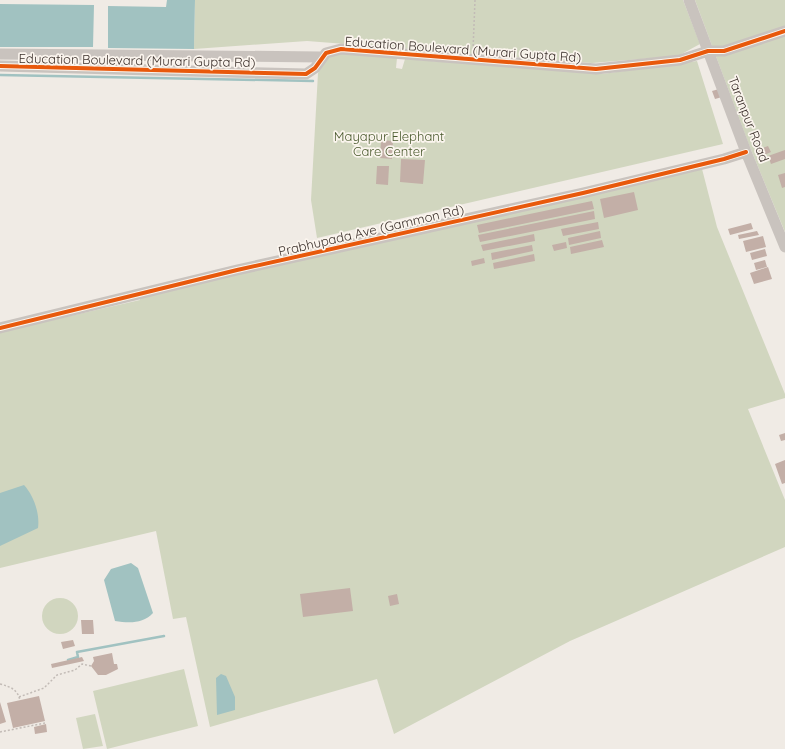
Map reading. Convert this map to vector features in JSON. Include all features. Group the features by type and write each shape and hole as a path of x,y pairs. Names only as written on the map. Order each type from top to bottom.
{"street":[{"name":"Taranpur Road","path":"689,0 746,152 785,247"},
{"name":"Education Boulevard (Murari Gupta Rd)","path":"0,66 299,74 312,71 321,57 326,53 341,49 596,69 680,60 708,51 724,51 785,31"},
{"path":"0,54 321,57"},
{"name":"Prabhupada Ave (Gammon Rd)","path":"0,328 237,270 583,193 724,159 746,152"}],"path":[{"path":"472,60 475,0"},
{"path":"19,697 44,688 57,675 75,670 82,664 91,666"},
{"path":"0,684 12,687 17,691 20,700"},
{"path":"0,732 45,723"}],"green space":[{"path":"195,0 683,0 700,44 678,56 592,63 307,41 194,49"},
{"path":"695,0 785,0 785,232 749,145"},
{"name":"Mayapur Elephant Care Center","path":"340,53 397,58 396,68 402,69 405,59 602,74 697,61 723,144 317,238 311,200 318,73 329,55"},
{"path":"701,165 717,227 785,394 785,398 748,409 785,500 785,547 570,641 394,734 377,679 210,727 186,617 173,619 156,531 0,568 0,332 140,300 139,294"},
{"path":"64,598 73,603 77,609 77,623 73,629 64,634 56,634 47,629 43,623 42,612 47,603 53,599"},
{"path":"184,669 198,726 107,749 93,691"},
{"path":"95,714 103,746 83,749 76,718"}],"water":[{"path":"167,0 195,0 194,49 108,48 108,6 166,7"},
{"path":"0,4 94,5 93,47 0,47"},
{"path":"24,485 31,494 36,505 38,528 0,546 0,493"},
{"path":"131,563 138,568 153,613 149,617 136,622 115,621 104,580 111,569"},
{"path":"221,674 226,676 235,697 235,710 217,715 216,678"}],"building":[{"path":"719,89 722,97 715,99 712,91"},
{"path":"381,140 393,141 392,159 380,158"},
{"path":"768,146 771,152 760,157 757,150"},
{"path":"785,150 785,159 771,164 768,156"},
{"path":"401,159 425,160 423,184 400,182"},
{"path":"377,166 389,166 388,185 376,184"},
{"path":"785,173 785,187 782,188 778,175"},
{"path":"634,192 638,210 604,218 600,199"},
{"path":"592,201 594,209 479,233 477,225"},
{"path":"594,211 595,219 480,242 478,235"},
{"path":"598,222 599,229 563,236 561,229"},
{"path":"751,223 753,229 730,235 728,229"},
{"path":"600,231 601,238 569,245 568,238"},
{"path":"757,231 759,235 739,239 738,235"},
{"path":"534,234 535,241 483,251 481,245"},
{"path":"763,236 766,247 746,252 743,241"},
{"path":"602,240 604,247 571,254 570,247"},
{"path":"566,242 567,248 554,251 552,245"},
{"path":"532,245 533,251 492,260 491,253"},
{"path":"765,249 767,256 752,260 750,253"},
{"path":"534,254 535,261 494,269 493,263"},
{"path":"484,258 485,263 472,266 471,261"},
{"path":"765,260 767,267 756,270 754,263"},
{"path":"768,267 772,279 754,284 750,273"},
{"path":"785,433 785,440 781,441 779,435"},
{"path":"785,460 785,483 782,484 775,464"},
{"path":"350,588 353,611 303,617 300,594"},
{"path":"397,594 399,604 390,606 388,596"},
{"path":"81,620 93,620 94,634 82,634"},
{"path":"73,640 75,646 63,649 61,642"},
{"path":"112,653 114,664 117,664 118,669 106,675 98,675 91,666 94,661 93,657"},
{"path":"82,657 84,661 52,668 51,664"},
{"path":"39,696 45,721 13,728 7,703"},
{"path":"0,702 6,722 0,724"},
{"path":"46,724 47,732 35,734 34,727"}],"waterway":[{"path":"0,75 313,81"},
{"path":"68,660 78,657 77,652 164,636"}],"cycle path":[{"path":"0,66 306,74 315,68 326,53 341,49 596,69 680,60 708,51 724,51 785,31"},
{"path":"0,328 237,270 583,193 724,159 746,152"}]}
